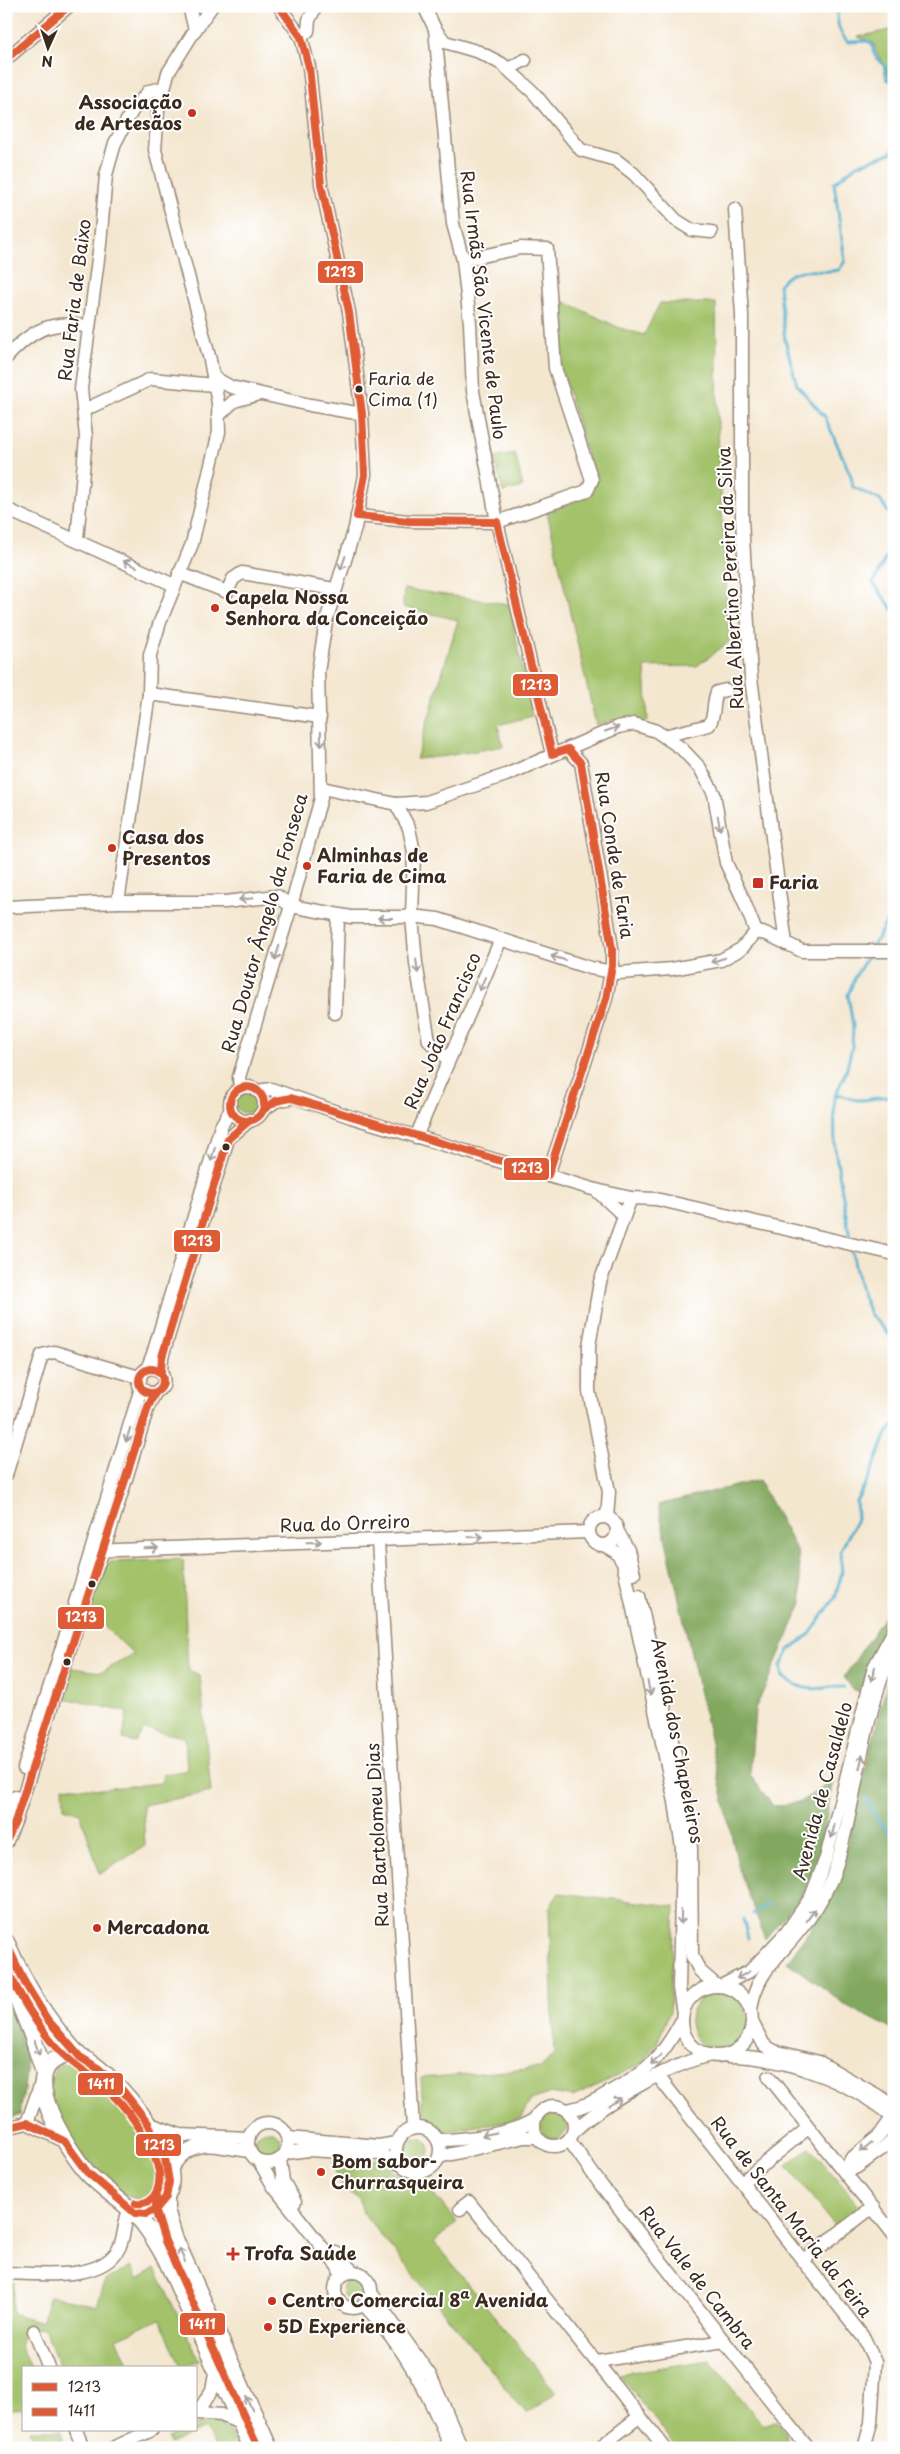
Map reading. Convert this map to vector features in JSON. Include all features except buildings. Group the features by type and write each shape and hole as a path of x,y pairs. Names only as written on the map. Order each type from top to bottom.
{"main road":[{"path":"6,1942 35,2001 47,2019 80,2056 99,2069 123,2091 148,2123 165,2158 169,2173 166,2210 174,2237 268,2448"},
{"path":"6,1970 32,2035 44,2075 48,2105 64,2141 86,2172 132,2212 151,2233 166,2259 252,2448"},
{"path":"44,2075 50,2063 60,2057 80,2056"},
{"path":"132,2212 149,2213 156,2209 166,2197"}],"street":[{"path":"6,59 69,6"},
{"path":"188,6 195,30"},
{"path":"118,902 149,694 150,655 194,536 219,432 214,381 155,150 158,111 168,73 212,6"},
{"name":"Rua Doutor Ângelo da Fonseca","path":"240,1088 239,1077 291,906 321,798 318,672 334,590 357,516 365,476 362,414 349,312 321,184 309,67 301,37 279,6"},
{"path":"301,37 308,31 309,20 316,6"},
{"name":"Rua Irmãs São Vicente de Paulo","path":"424,6 435,29 453,224 463,260 470,323 473,391 497,522 552,754"},
{"path":"435,29 445,42 479,52 508,69 533,92 581,150 616,160 634,174 676,220 692,230 711,232"},
{"path":"508,69 524,60"},
{"name":"Rua Faria de Baixo","path":"77,540 86,437 80,389 106,175 115,143 132,111 149,91 164,88"},
{"name":"Rua Albertino Pereira da Silva","path":"735,209 742,315 742,519 751,678 786,944"},
{"path":"357,516 409,521 497,522 587,491 592,480 555,368 547,249 520,248 463,260"},
{"path":"6,358 17,346 39,330 53,324 89,327"},
{"path":"84,410 150,379 214,381 231,387 310,405 362,414"},
{"path":"218,416 234,401 264,393"},
{"path":"6,509 77,540 177,579 227,592 233,579 242,573 334,590"},
{"path":"664,736 708,725 714,716 713,701 718,692 726,690"},
{"path":"149,694 320,717"},
{"path":"322,788 396,804 426,802 506,774 618,726 634,724 656,731 681,748 700,768 714,794 726,863 744,899 756,932"},
{"name":"Rua Conde de Faria","path":"548,1175 606,999 611,972 612,949 581,762 568,749"},
{"path":"396,804 408,828 414,852 412,917 416,963 429,1041 448,1060"},
{"path":"6,907 118,902 225,902 277,896 291,906 338,916 438,919 611,972 672,969 710,963 741,949 756,932"},
{"path":"335,1013 338,916"},
{"path":"756,932 767,934 802,951 891,951"},
{"name":"Rua João Francisco","path":"416,1136 501,939"},
{"path":"6,1843 16,1822 97,1550 142,1378 153,1354 221,1126 231,1109 232,1096 240,1088 248,1087 257,1091 263,1099 263,1110"},
{"path":"257,1091 271,1089 292,1098 596,1190 631,1198 656,1199 894,1254"},
{"path":"6,1817 16,1794 97,1550 148,1407 155,1393 164,1386 164,1378 161,1372 162,1357 228,1139 276,1101 292,1098"},
{"path":"231,1109 240,1119 250,1120"},
{"path":"596,1190 624,1216"},
{"path":"589,1532 594,1520 607,1517 609,1492 589,1391 589,1346 600,1282 631,1198"},
{"path":"6,1475 42,1355 54,1352 142,1378"},
{"path":"142,1378 154,1368 161,1372"},
{"path":"142,1378 147,1393 155,1393"},
{"name":"Avenida dos Chapeleiros","path":"607,1517 614,1522 628,1550 685,1798 691,1848 692,1956 700,1971 719,1986"},
{"path":"604,1545 615,1539 618,1530"},
{"name":"Avenida dos Chapeleiros","path":"589,1532 596,1543 616,1552 623,1564 675,1802 682,1848 679,1988 683,2016"},
{"name":"Rua do Orreiro","path":"97,1550 589,1532"},
{"name":"Rua Bartolomeu Dias","path":"378,1541 413,2128"},
{"name":"Avenida de Casaldelo","path":"777,1950 811,1897 826,1858 874,1667 894,1630"},
{"name":"Avenida de Casaldelo","path":"719,1986 766,1962 817,1906 832,1878 840,1854 872,1712 888,1660 894,1649"},
{"name":"Avenida de Casaldelo","path":"752,2016 752,1995 766,1962"},
{"path":"400,2164 395,2150 396,2143 403,2133 413,2128 430,2132 438,2140 452,2141 523,2127 535,2119 542,2110 552,2106 568,2110 594,2101 647,2070 669,2045 688,2002 695,1994 719,1986 729,1988 742,1996 764,2045 774,2051 819,2062 893,2119"},
{"path":"683,2016 683,2030 693,2046 717,2055 754,2056 814,2071 881,2108 893,2119"},
{"path":"535,2119 534,2125 537,2137 541,2142 552,2146 564,2144 585,2120 658,2076 686,2062 732,2053 747,2040 752,2016"},
{"path":"27,2123 44,2075"},
{"name":"Rua de Santa Maria da Feira","path":"658,2076 864,2338 874,2362 871,2423 864,2448"},
{"path":"769,2077 894,2235"},
{"path":"568,2110 572,2116 572,2135"},
{"path":"845,2172 851,2159 880,2135 893,2119"},
{"path":"6,2128 27,2123 64,2141"},
{"path":"148,2123 180,2135 248,2138"},
{"path":"288,2138 279,2125 272,2123 258,2125 248,2138 250,2151 259,2161 274,2187 338,2267 347,2274 368,2278 372,2294 430,2375 462,2448"},
{"path":"742,2182 808,2128"},
{"name":"Rua Vale de Cambra","path":"572,2135 601,2185 724,2341 798,2442 808,2448"},
{"path":"439,2157 524,2137 537,2137"},
{"path":"288,2138 379,2146 396,2143"},
{"path":"288,2138 283,2156 283,2181 289,2194 347,2274"},
{"path":"259,2161 266,2163 283,2156 308,2150 380,2154 410,2171 422,2172 432,2167 439,2157 438,2140"},
{"path":"845,2172 858,2167 894,2140"},
{"path":"169,2173 177,2158 185,2151 198,2146 250,2151"},
{"path":"460,2209 469,2202 665,2448"},
{"path":"803,2260 873,2207"},
{"path":"6,2273 61,2275 88,2270 109,2259 118,2250 125,2220 132,2212"},
{"path":"347,2274 336,2286 339,2301 354,2308 364,2305 372,2294"},
{"path":"364,2305 389,2334 422,2380 451,2448"},
{"path":"34,2331 48,2366"},
{"path":"597,2361 724,2341"},
{"path":"198,2411 212,2390 216,2368"},
{"path":"198,2413 221,2415 242,2424"},
{"path":"599,2448 640,2416"},
{"path":"77,2432 83,2448"},
{"path":"113,2448 148,2432"}],"green space":[{"path":"894,29 894,79 890,78 874,43 858,37"},
{"path":"555,297 620,328 644,335 660,303 716,303 718,433 729,642 697,666 645,667 648,722 622,719 596,725 547,512 592,495 595,482 558,358"},
{"path":"515,453 523,487 503,492 494,458"},
{"path":"404,589 509,604 532,716 498,725 503,746 447,756 416,759 458,620 403,607"},
{"path":"246,1091 254,1094 257,1102 254,1110 246,1113 238,1110 235,1102 238,1094"},
{"path":"759,1480 798,1553 802,1603 755,1710 750,1775 773,1806 800,1802 834,1780 819,1854 804,1893 765,1939 739,1869 658,1505"},
{"path":"183,1559 188,1670 200,1675 211,1792 143,1805 145,1846 100,1874 80,1813 64,1808 63,1786 100,1789 161,1783 163,1775 187,1770 185,1737 145,1729 135,1742 123,1739 127,1712 64,1698 72,1668 102,1672 134,1654 94,1617 87,1615 104,1567 111,1562"},
{"path":"894,1602 894,1621 871,1656 862,1692 853,1690 844,1677"},
{"path":"894,1662 894,2030 847,2006 787,1962 812,1927 838,1880 890,1670"},
{"path":"559,1893 675,1906 670,2011 658,2041 641,2064 573,2097 551,2093 531,2100 520,2119 442,2132 423,2110 421,2078 540,2068 554,2054 549,1908"},
{"path":"719,1992 735,1997 743,2005 748,2021 743,2037 735,2045 719,2050 703,2045 695,2037 690,2021 695,2005 703,1997"},
{"path":"6,2004 11,2004 19,2018 26,2045 27,2058 20,2115 6,2121"},
{"path":"78,2061 122,2103 146,2138 153,2156 156,2175 152,2194 146,2198 138,2199 126,2195 112,2187 99,2175 74,2145 56,2114 51,2092 53,2073 58,2065"},
{"path":"554,2113 564,2116 567,2126 564,2136 554,2139 544,2136 541,2126 544,2116"},
{"path":"268,2130 277,2134 281,2143 277,2152 268,2156 259,2152 255,2143 259,2134"},
{"path":"417,2138 426,2142 430,2151 426,2160 417,2164 408,2160 404,2151 408,2142"},
{"path":"810,2147 860,2207 836,2227 787,2166"},
{"path":"378,2159 407,2179 422,2180 457,2222 434,2242 556,2392 527,2414 363,2213 359,2198 340,2184 333,2161"},
{"path":"131,2267 138,2279 155,2268 199,2360 181,2366 160,2319 117,2338 129,2366 59,2366 44,2328 24,2330 20,2347 30,2366 22,2366 22,2408 6,2412 6,2282 14,2282 12,2313 41,2322 50,2296 97,2305 105,2281"},
{"path":"353,2279 361,2282 364,2290 361,2298 353,2301 345,2298 342,2290 345,2282"},
{"path":"710,2360 763,2425 776,2421 786,2434 788,2448 677,2448 619,2374"},
{"path":"211,2422 221,2426 228,2431 238,2448 215,2448 206,2428 198,2431 198,2425"},
{"path":"31,2432 62,2432 64,2448 36,2448"},
{"path":"197,2432 169,2444 167,2439 177,2433"}],"waterway":[{"path":"837,6 838,26 844,38 848,42 868,41 872,44 875,56 884,65 887,79 894,82"},
{"path":"894,147 891,153 857,165 834,183 845,261 839,270 800,271 792,274 779,285 785,340 797,385 825,417 851,476 853,487 880,500 894,521"},
{"path":"894,542 873,583 894,611"},
{"path":"872,948 894,908"},
{"path":"850,1239 835,1149 834,1098 846,1072 852,1047 853,1026 848,995 855,977 869,954"},
{"path":"835,1097 840,1094 854,1100 894,1097"},
{"path":"851,1248 860,1288 870,1314 894,1340"},
{"path":"844,1687 812,1689 799,1686 783,1677 781,1666 789,1650 810,1634 835,1598 842,1572 840,1552 857,1519 856,1501 870,1476 887,1433 894,1425"},
{"path":"866,1798 880,1824 894,1836"},
{"path":"753,1914 768,1904"},
{"path":"743,1919 748,1938"}],"transit line":[{"name":"1213","path":"6,59 69,6"},
{"name":"1213","path":"263,1110 276,1101 291,1098 548,1175 606,999 612,966 612,949 581,763 568,749 552,754 497,522 409,521 357,516 365,475 362,414 349,312 321,184 309,67 301,37 279,6"},
{"name":"1213","path":"247,1087 259,1092 264,1104 259,1116 247,1121 235,1116 230,1104 235,1092 247,1087"},
{"name":"1213","path":"161,1371 162,1357 228,1139 250,1120"},
{"name":"1213","path":"151,1369 160,1372 163,1381 160,1390 151,1393 142,1390 139,1381 142,1372 151,1369"},
{"name":"1213","path":"6,1842 15,1822 148,1407 155,1393"},
{"name":"1213","path":"6,1943 25,1983 47,2019 80,2057 99,2069 123,2091 148,2123 165,2158 169,2182 166,2197 156,2209 146,2214 135,2213 87,2172 64,2141 27,2123 6,2128"},
{"name":"1411","path":"6,1967 27,2008 54,2045 120,2102 138,2125 146,2139 158,2167 159,2180 157,2191 153,2197 149,2201 136,2203"},
{"name":"1411","path":"156,2197 156,2212 165,2241 258,2448"}],"place":[{"name":"Associação de Artesãos","path":"192,113"},
{"name":"Faria de Cima (1)","path":"359,389"},
{"name":"Capela Nossa Senhora da Conceição","path":"215,608"},
{"name":"Casa dos Presentos","path":"112,848"},
{"name":"Alminhas de Faria de Cima","path":"307,866"},
{"name":"Faria","path":"758,883"},
{"name":"Mercadona","path":"97,1928"},
{"name":"Bom sabor- Churrasqueira","path":"321,2172"},
{"name":"Trofa Saúde","path":"233,2254"},
{"name":"Centro Comercial 8ª Avenida","path":"272,2301"},
{"name":"5D Experience","path":"268,2327"}]}
